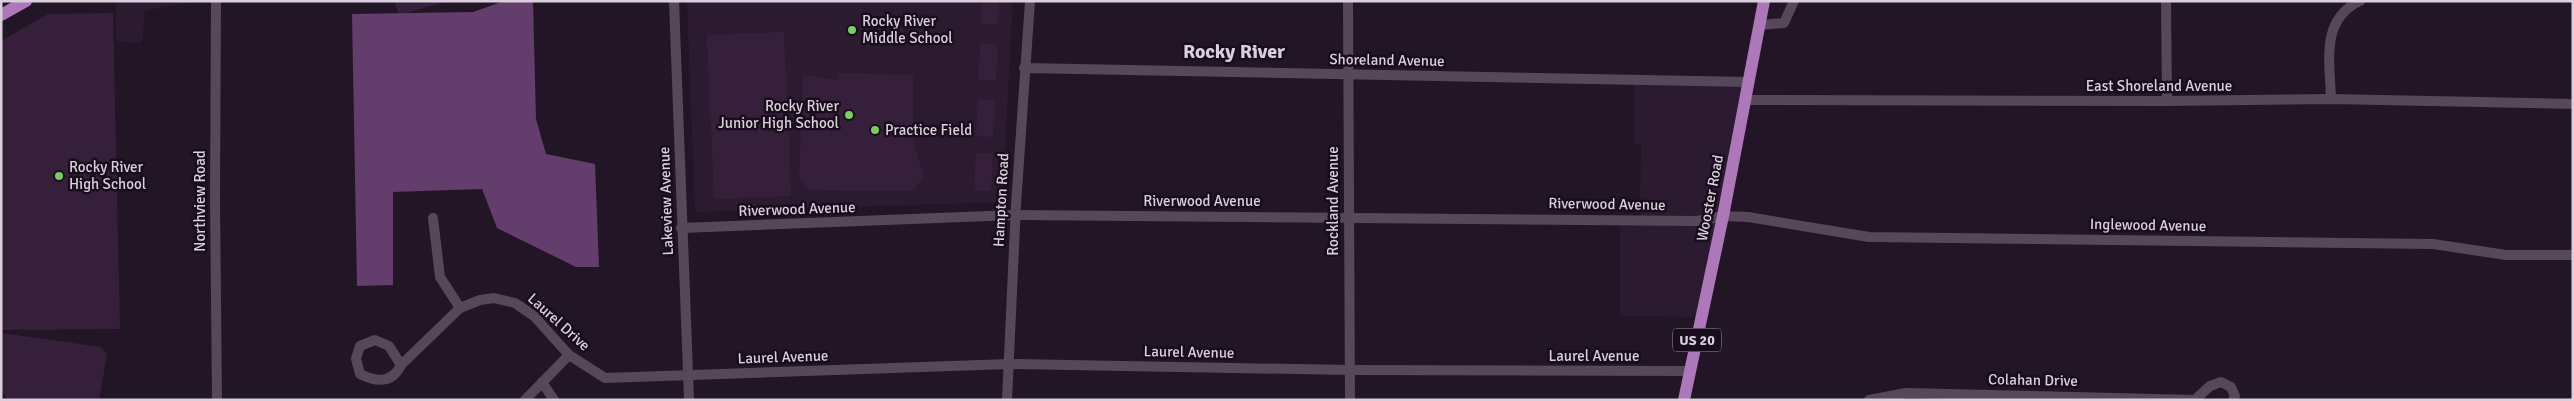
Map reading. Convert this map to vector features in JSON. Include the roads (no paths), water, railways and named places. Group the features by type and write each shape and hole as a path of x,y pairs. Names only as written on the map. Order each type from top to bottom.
{"main road":[{"path":"1,16 26,1"},
{"name":"Wooster Road","path":"1684,400 1723,216 1764,1"}],"street":[{"name":"Northview Road","path":"216,1 215,198 218,400"},
{"name":"Lakeview Avenue","path":"674,1 689,400"},
{"name":"Hampton Road","path":"1007,400 1015,215 1030,1"},
{"name":"Rockland Avenue","path":"1348,1 1350,400"},
{"path":"1759,25 1784,23 1794,1"},
{"path":"2166,1 2166,101"},
{"path":"2331,99 2330,37 2340,16 2360,1"},
{"name":"Shoreland Avenue","path":"1024,68 1748,82"},
{"name":"East Shoreland Avenue","path":"1746,100 2166,101 2331,99 2573,104"},
{"name":"Riverwood Avenue","path":"682,228 1015,215 1697,220 1723,216"},
{"name":"Inglewood Avenue","path":"1723,216 1748,217 1869,237 2433,244 2506,255 2573,255"},
{"path":"433,218 440,277 460,308"},
{"name":"Laurel Drive","path":"401,365 389,346 374,340 360,346 356,359 360,374 373,380 386,380 397,374 401,365 460,308 480,300 494,298 515,302 534,316 569,355 605,378 688,375"},
{"path":"525,400 569,355"},
{"name":"Laurel Avenue","path":"688,375 1009,364 1350,370 1690,371"},
{"path":"542,382 554,400"},
{"name":"Colahan Drive","path":"1870,400 1906,393 2198,399 2210,386 2221,382 2231,387 2235,396 2233,400"}],"place":[{"name":"Rocky River Middle School","path":"852,30"},
{"name":"Rocky River Junior High School","path":"849,115"},
{"name":"Practice Field","path":"875,130"},
{"name":"Rocky River High School","path":"59,176"}],"district":[{"name":"Rocky River","path":"1234,51"}]}
